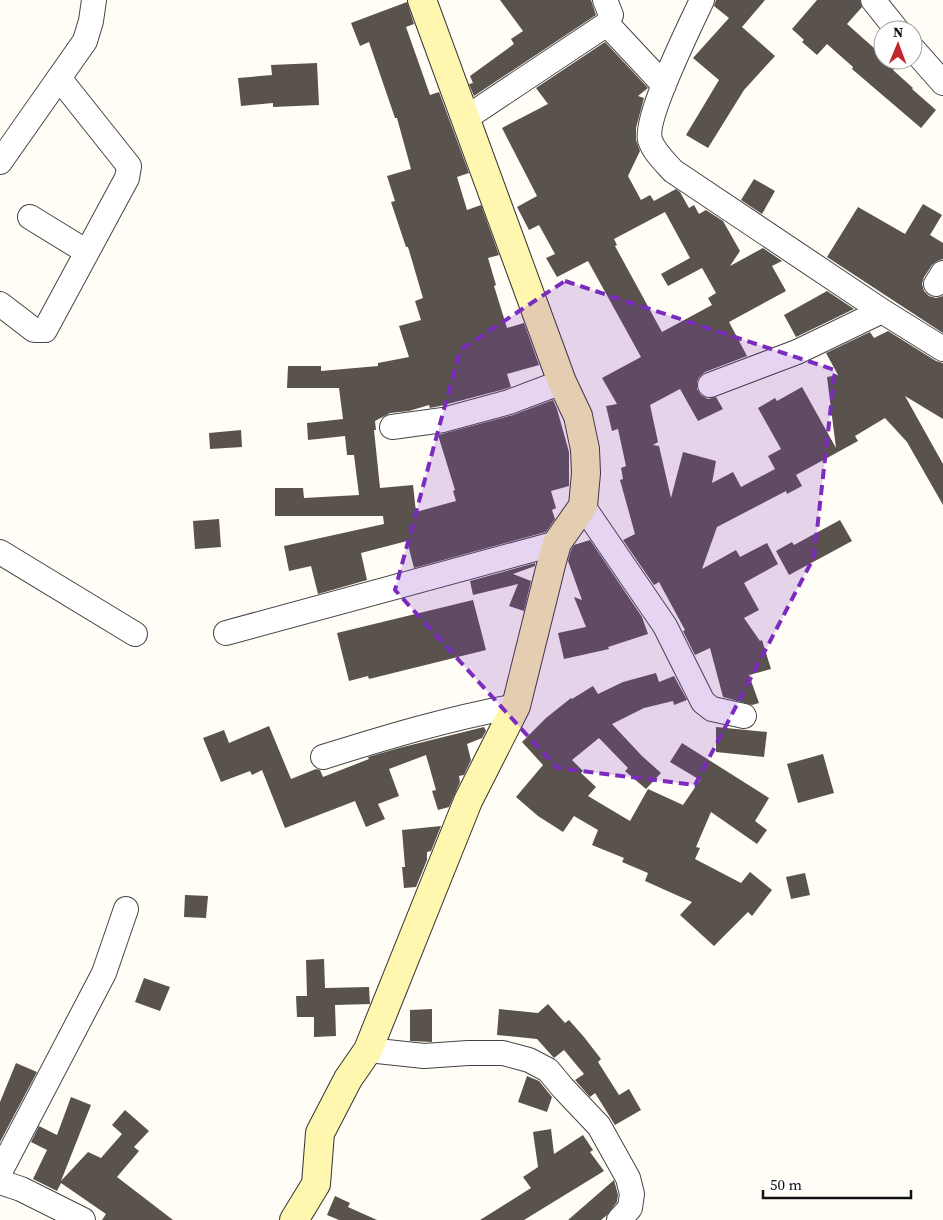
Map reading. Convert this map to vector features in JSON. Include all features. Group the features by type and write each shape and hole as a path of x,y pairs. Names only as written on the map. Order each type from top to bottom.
{"street":[{"path":"0,162 85,41 92,20 94,0"},
{"path":"422,0 562,382 578,416 585,449 584,506 665,626 703,702 712,709 744,716"},
{"path":"466,118 606,24 611,14 605,0"},
{"path":"702,0 664,86 651,124 650,140 658,154 673,171 882,312 943,349"},
{"path":"873,0 889,20"},
{"path":"606,24 664,86"},
{"path":"923,60 943,83"},
{"path":"1,306 34,330 45,330 128,178 129,166 59,78"},
{"path":"30,217 87,252"},
{"path":"710,385 798,352 882,312"},
{"path":"392,427 452,417 509,402 562,382"},
{"path":"294,1220 316,1184 320,1133 348,1079 368,1050 468,801 516,706 557,543 584,506"},
{"path":"226,633 557,543"},
{"path":"0,552 135,634"},
{"path":"323,757 442,722 516,706"},
{"path":"0,1172 104,973 126,908"},
{"path":"368,1050 424,1056 468,1052 503,1052 528,1060 548,1070 562,1088 599,1126 628,1178 632,1194 630,1208 619,1220"},
{"path":"0,1182 21,1189 55,1213 83,1220"}],"highlighted area":[{"path":"565,281 835,370 814,557 695,785 557,768 395,590 460,350"}],"building":[{"path":"500,0 591,0 596,15 474,96 469,84 473,83 470,76 514,44 511,39 523,31"},
{"path":"716,0 765,0 742,27 775,56 744,90 708,148 686,135 719,80 693,58 729,18 714,6"},
{"path":"817,0 860,0 862,7 847,24 873,47 873,70 893,70 936,110 921,128 852,69 853,67 827,44 817,55 802,42 804,40 792,29"},
{"path":"407,2 414,24 406,27 430,95 439,92 469,173 457,177 467,210 481,205 499,255 488,258 496,285 494,286 507,328 524,323 539,365 507,374 511,387 440,406 430,408 429,405 409,411 390,413 375,421 376,430 374,430 380,488 413,485 416,512 456,501 453,491 455,490 438,435 513,415 553,400 569,452 569,486 551,491 556,508 552,510 555,519 546,532 414,568 407,541 361,553 367,580 318,594 311,566 289,571 284,546 384,524 383,516 275,516 275,488 303,488 304,498 359,495 354,455 347,455 345,436 308,440 307,423 343,419 339,388 287,388 288,366 321,366 321,371 378,366 378,363 409,357 399,326 421,320 415,301 423,298 408,247 406,247 391,202 395,201 387,176 411,169 397,118 395,118 369,42 360,46 351,23"},
{"path":"605,42 648,88 638,96 644,98 636,128 636,140 640,151 628,176 641,200 650,195 654,201 676,189 680,192 689,208 694,205 699,214 706,210 723,221 740,251 730,266 763,248 782,261 772,266 786,291 729,322 747,356 705,372 699,377 697,382 697,389 701,395 708,399 716,397 723,409 698,421 680,389 650,405 658,442 653,445 659,446 671,498 683,452 716,461 712,483 733,472 741,487 775,469 768,456 781,449 758,408 775,398 777,401 802,387 836,448 827,377 838,375 826,353 870,332 874,338 888,331 936,361 943,363 943,419 905,396 943,464 943,505 907,442 885,418 855,436 858,441 796,475 802,486 787,494 786,491 717,527 702,569 736,550 740,557 767,543 778,564 744,583 759,610 744,618 760,641 762,640 771,669 749,675 759,703 752,705 723,697 710,648 695,655 683,631 685,630 659,582 654,585 623,540 635,534 620,480 623,479 621,468 626,466 618,429 612,431 606,406 617,404 602,378 641,357 588,261 557,277 546,258 555,254 539,225 529,230 517,207 537,196 502,128 548,104 536,88","holes":["665,212 690,258 661,274 668,286 702,268 716,293 708,298 712,305 662,332 615,246 617,245 614,239"]},
{"path":"317,63 319,105 273,107 273,103 241,106 238,78 272,75 271,65"},
{"path":"754,179 775,191 762,214 741,200"},
{"path":"923,204 942,215 930,235 943,243 943,259 932,265 922,284 924,291 929,296 936,298 943,296 943,333 827,257 858,207 905,234"},
{"path":"827,291 854,309 796,337 784,315"},
{"path":"241,430 242,447 210,449 209,433"},
{"path":"219,519 221,547 195,549 193,521"},
{"path":"840,520 852,541 789,575 776,551 792,542 794,545"},
{"path":"590,540 642,617 648,634 608,647 609,649 564,659 558,633 586,627 574,597 582,600 568,561 574,545"},
{"path":"535,563 535,566 513,574 531,581 524,611 509,606 518,584 473,595 470,581"},
{"path":"473,600 486,650 369,679 368,676 349,681 337,633"},
{"path":"656,673 659,682 674,676 687,700 674,705 673,701 644,708 612,724 661,773 646,789 625,771 628,768 599,738 572,760 583,771 581,773 596,787 588,796 630,821 648,789 683,805 700,780 670,762 682,743 769,798 755,821 767,830 757,844 711,812 696,847 700,848 695,859 741,883 750,872 772,890 752,916 748,912 714,946 680,915 692,902 645,881 648,873 622,862 624,858 592,845 598,830 574,816 563,832 538,816 516,797 543,765 522,742 546,718 571,698 593,686 598,694 623,682"},
{"path":"269,726 291,779 316,769 320,770 323,777 369,759 368,757 399,748 484,727 486,731 482,738 467,744 471,760 464,775 459,776 460,782 449,807 438,810 432,791 436,790 426,755 389,769 399,796 378,804 385,819 366,827 355,801 285,828 262,770 252,775 250,771 221,782 203,738 224,730 229,743"},
{"path":"716,727 767,732 764,757 716,752"},
{"path":"823,754 834,793 798,803 787,764"},
{"path":"441,826 431,851 427,852 427,860 416,887 404,888 402,867 405,867 402,830"},
{"path":"805,873 810,895 791,899 786,877"},
{"path":"185,895 208,896 206,918 184,917"},
{"path":"324,959 325,988 369,987 370,1004 335,1005 336,1036 314,1037 314,1017 297,1017 296,996 307,996 306,960"},
{"path":"144,978 170,987 160,1011 135,1002"},
{"path":"548,1004 565,1023 569,1020 584,1037 601,1059 598,1062 619,1095 629,1089 641,1110 615,1125 595,1093 590,1097 575,1080 584,1074 564,1050 554,1058 537,1039 497,1035 499,1009 538,1013"},
{"path":"432,1009 432,1042 410,1041 410,1010"},
{"path":"16,1063 37,1072 0,1142 0,1102"},
{"path":"527,1076 539,1081 552,1097 547,1112 518,1102"},
{"path":"71,1097 91,1105 61,1181 88,1152 101,1158 122,1134 112,1125 125,1110 149,1131 134,1147 139,1151 117,1177 173,1220 102,1220 106,1214 61,1183 57,1191 33,1179 47,1150 31,1142 39,1126 57,1135"},
{"path":"551,1129 554,1154 583,1135 593,1150 590,1152 604,1171 524,1220 480,1220 531,1188 523,1177 538,1167 533,1132"},
{"path":"614,1180 618,1195 617,1202 606,1216 601,1220 568,1220"},
{"path":"335,1196 350,1203 348,1207 377,1220 339,1220 327,1215"}]}
